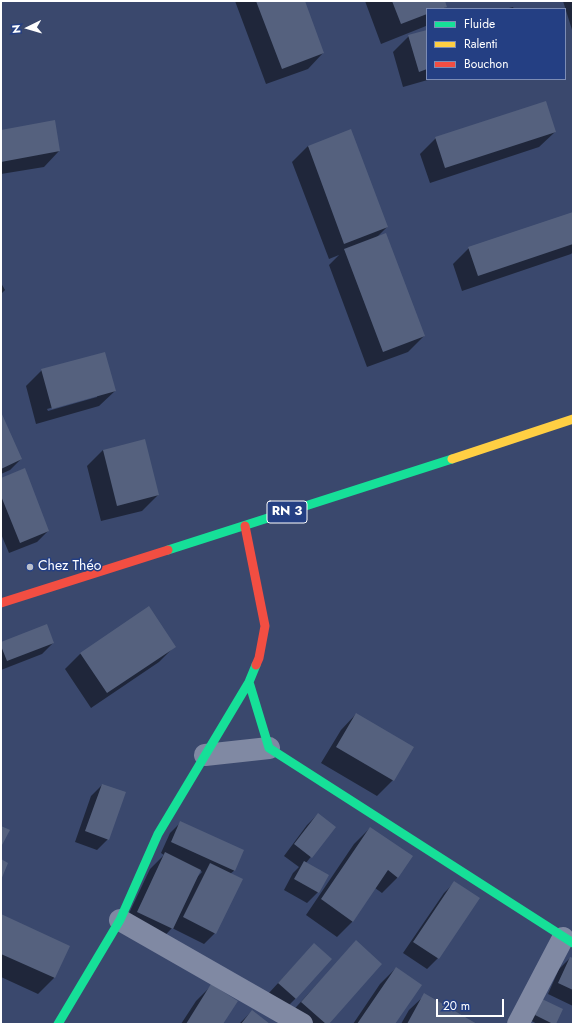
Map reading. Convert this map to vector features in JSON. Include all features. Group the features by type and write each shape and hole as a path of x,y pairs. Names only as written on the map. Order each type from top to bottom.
{"street":[{"name":"RN 3","path":"1,603 245,526 573,419"},
{"path":"58,1024 120,920 158,834 249,682 259,658 265,626 245,526"},
{"path":"249,682 269,748"},
{"path":"205,755 269,748 568,940 518,1024"},
{"path":"120,920 302,1024"}],"building":[{"path":"256,1 305,1 324,53 282,69"},
{"path":"392,1 445,1 447,7 426,8 426,14 401,24"},
{"path":"426,30 426,69 419,72 408,35"},
{"path":"546,101 556,132 445,168 435,137"},
{"path":"55,120 60,151 1,162 1,130"},
{"path":"351,129 388,227 344,244 308,146"},
{"path":"573,212 573,244 478,276 468,247"},
{"path":"386,233 425,336 383,352 344,249"},
{"path":"105,352 116,391 52,409 41,369"},
{"path":"1,412 22,459 1,469"},
{"path":"145,439 159,495 117,506 103,450"},
{"path":"25,468 49,531 20,543 1,496 1,478"},
{"path":"149,606 176,647 107,693 80,653"},
{"path":"47,624 54,643 7,661 1,646 1,642"},
{"path":"356,713 414,747 394,781 336,747"},
{"path":"102,784 126,792 109,840 85,831"},
{"path":"318,813 336,827 312,858 294,844"},
{"path":"180,821 244,850 235,871 171,842"},
{"path":"1,826 10,830 2,845 1,844"},
{"path":"370,827 413,856 398,878 388,870 353,922 321,899"},
{"path":"165,852 201,870 173,929 137,912"},
{"path":"1,859 8,863 1,880"},
{"path":"304,861 329,875 319,893 294,879"},
{"path":"210,863 243,879 216,934 183,917"},
{"path":"454,881 480,898 439,959 413,942"},
{"path":"1,914 70,946 55,978 1,954"},
{"path":"356,940 382,964 329,1024 326,1024 301,1002"},
{"path":"314,943 332,959 296,999 278,983"},
{"path":"570,957 573,958 573,990 558,983"},
{"path":"396,967 422,985 395,1024 357,1024"},
{"path":"211,984 238,1001 223,1024 186,1024"},
{"path":"424,993 477,1024 407,1024"},
{"path":"542,999 563,1009 556,1024 535,1015"},
{"path":"252,1010 270,1024 241,1024"}],"traffic: fast":[{"path":"168,550 452,459"},
{"path":"58,1024 120,920 158,834 249,682 256,665"},
{"path":"249,682 269,748 573,943"}],"traffic: slow":[{"path":"452,459 573,419"}],"traffic: jam":[{"path":"245,526 265,626 259,658 256,665"},
{"path":"1,603 168,550"}],"place":[{"name":"Chez Théo","path":"30,567"}]}
